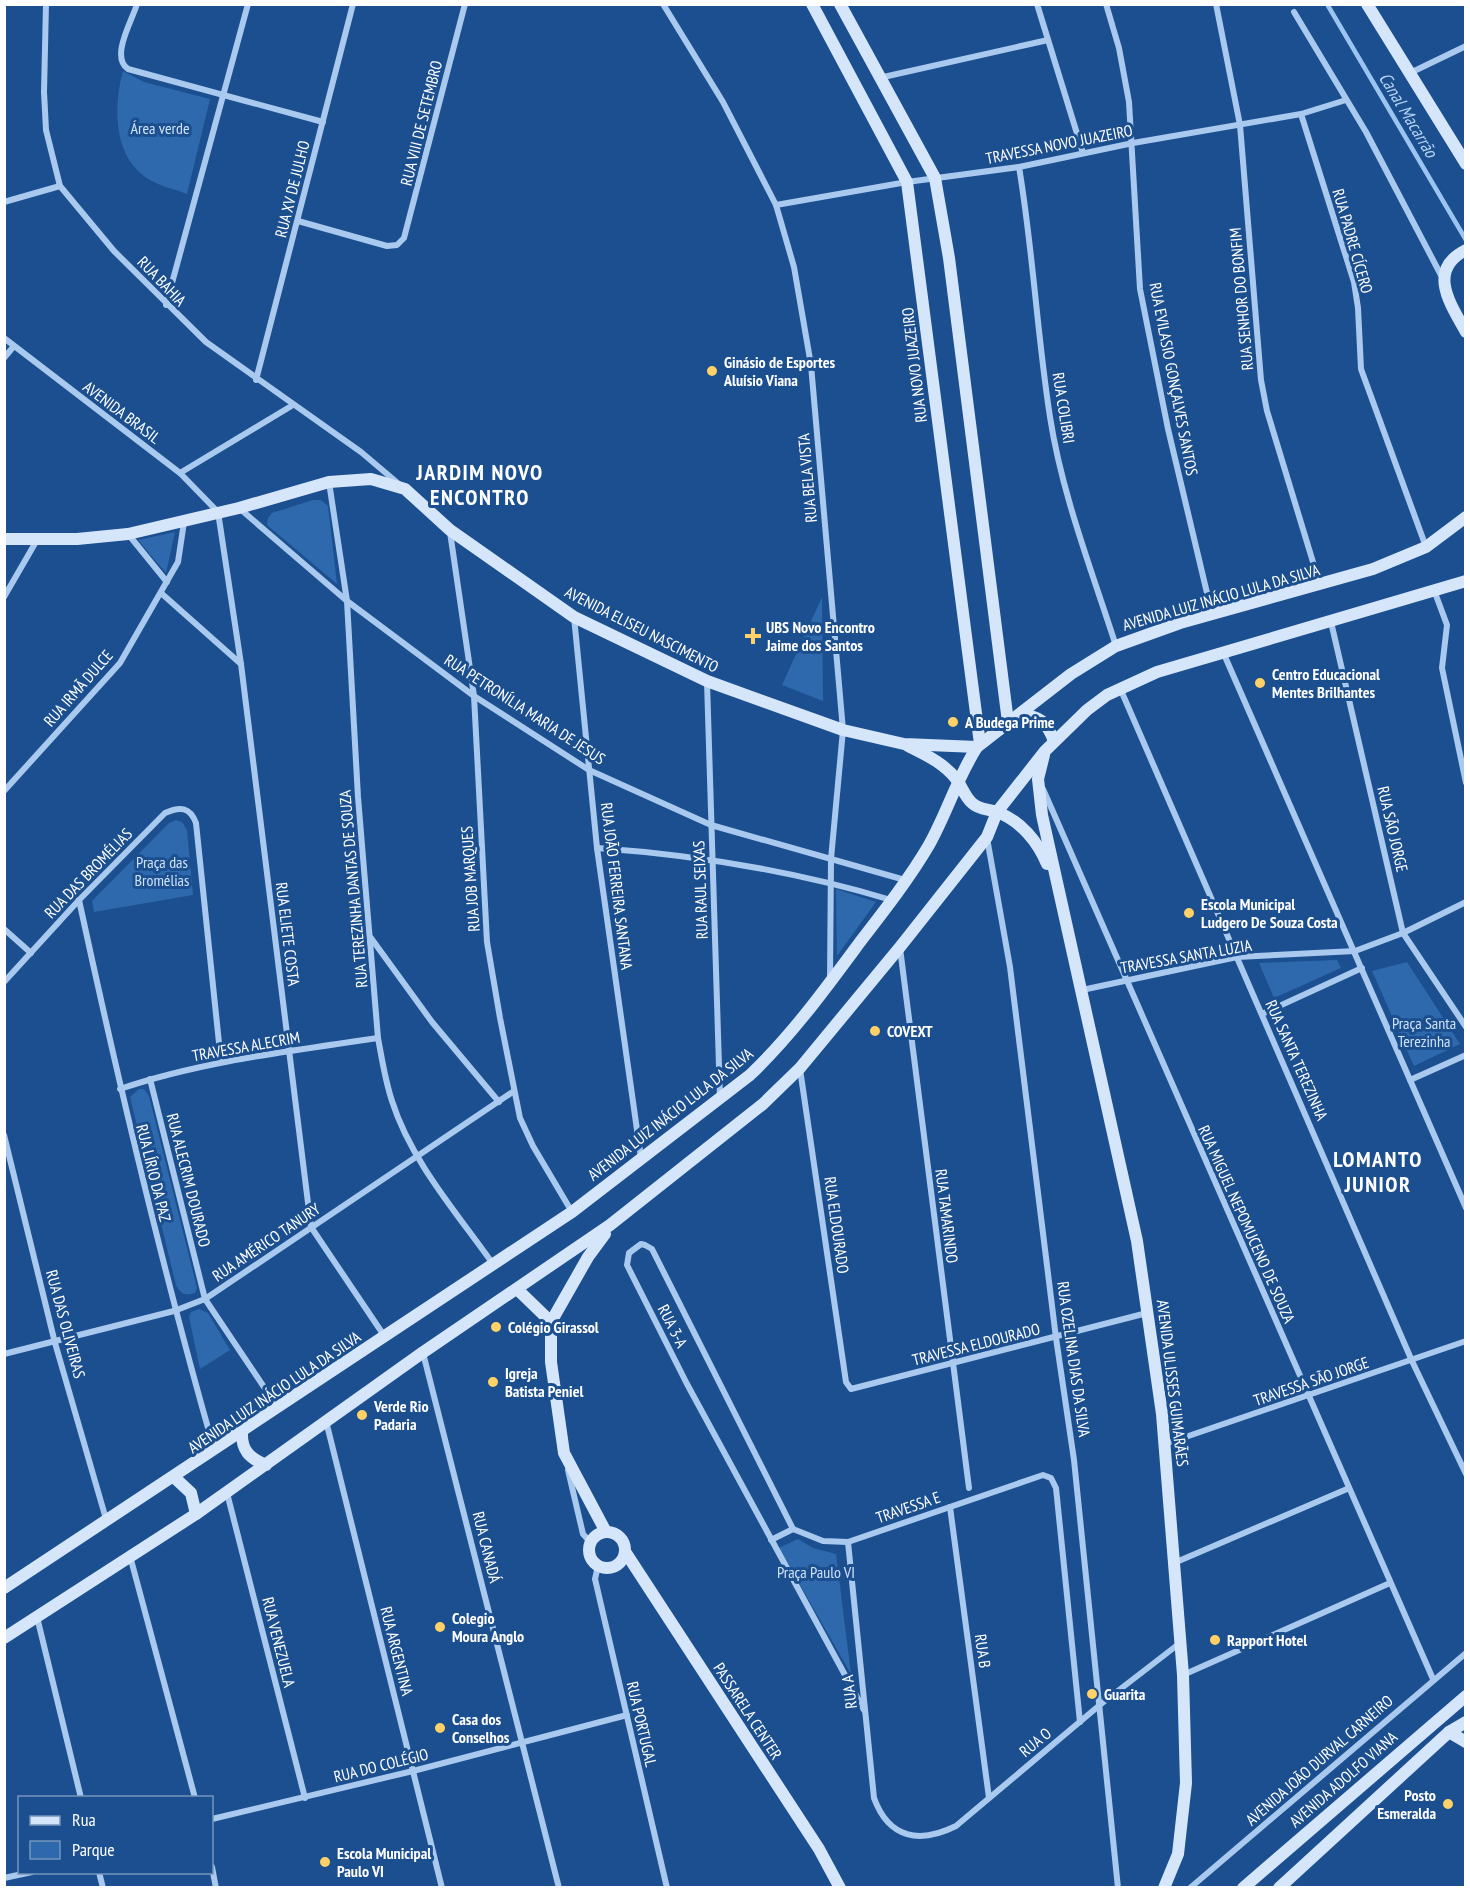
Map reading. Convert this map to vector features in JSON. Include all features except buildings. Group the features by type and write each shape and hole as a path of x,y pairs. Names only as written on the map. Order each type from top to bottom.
{"street":[{"name":"RUA BAHIA","path":"46,4 44,92 46,130 60,186 114,251 166,305 206,342 256,380 361,452 405,489"},
{"path":"137,4 121,50 124,66 136,73 323,122"},
{"path":"166,305 248,4"},
{"name":"RUA XV DE JULHO","path":"256,380 353,4"},
{"name":"RUA VIII DE SETEMBRO","path":"298,221 387,246 397,245 406,233 465,4"},
{"name":"RUA BELA VISTA","path":"663,4 723,102 776,205 794,267 811,365 843,730 831,859 830,982"},
{"name":"RUA NOVO JUAZEIRO","path":"812,4 907,182 979,746"},
{"path":"840,4 935,178 950,269 1008,722"},
{"path":"1037,4 1083,153"},
{"name":"RUA EVILASIO GONÇALVES SANTOS","path":"1106,4 1119,48 1133,143 1140,289 1168,429 1212,614"},
{"name":"RUA SENHOR DO BONFIM","path":"1216,4 1240,125 1261,380 1267,411 1320,585"},
{"path":"1367,4 1466,164"},
{"path":"1294,12 1366,132 1443,279 1444,290 1466,332"},
{"path":"879,78 1048,40"},
{"path":"1409,74 1466,46"},
{"name":"TRAVESSA NOVO JUAZEIRO","path":"776,205 907,182 1018,167 1133,143 1301,114 1346,100"},
{"name":"RUA PADRE CÍCERO","path":"1301,114 1354,282 1358,308 1361,369 1426,548"},
{"name":"RUA COLIBRI","path":"1018,167 1026,207 1050,418 1078,531 1116,646"},
{"path":"4,202 60,186"},
{"path":"1443,279 1461,252"},
{"name":"AVENIDA BRASIL","path":"4,338 180,473 218,512"},
{"path":"4,358 14,346"},
{"path":"180,473 293,405"},
{"name":"AVENIDA ELISEU NASCIMENTO","path":"4,539 128,534 239,508 329,482 371,479 405,489 450,530 573,617 707,681 843,730 904,744 979,746"},
{"name":"RUA TEREZINHA DANTAS DE SOUZA","path":"329,482 347,601 358,797 378,1038 392,1102 417,1156 493,1265"},
{"name":"RUA PETRONÍLIA MARIA DE JESUS","path":"239,508 347,601 474,696 589,770 711,825 905,880"},
{"name":"RUA ELIETE COSTA","path":"218,512 241,664 311,1227 386,1337"},
{"name":"AVENIDA LUIZ INÁCIO LULA DA SILVA","path":"4,1588 106,1519 175,1478 572,1212 720,1099 776,1050 891,901 928,845 958,781 979,746 1071,674 1116,646 1139,636 1373,569 1426,548 1466,517"},
{"name":"RUA IRMÃ DULCE","path":"4,791 120,663 178,562 184,522"},
{"name":"RUA JOB MARQUES","path":"450,530 474,696 487,942 520,1118 533,1146 572,1212"},
{"path":"128,534 167,582"},
{"path":"4,597 38,539"},
{"path":"4,1638 196,1514 422,1353 610,1226 763,1104 800,1068 900,947 987,837 998,813 1045,751 1087,710 1120,688 1157,672 1466,581"},
{"path":"1434,590 1447,625 1442,669 1466,783"},
{"path":"161,593 241,664"},
{"name":"RUA JOÃO FERREIRA SANTANA","path":"573,617 597,848 641,1159"},
{"name":"RUA SÃO JORGE","path":"1331,622 1403,933 1466,1027"},
{"path":"1222,652 1466,1208"},
{"name":"RUA RAUL SEIXAS","path":"707,681 720,1099"},
{"name":"RUA SANTA TEREZINHA","path":"1120,688 1412,1361 1466,1474"},
{"path":"1019,715 1035,715 1044,721 1054,741"},
{"path":"904,744 943,765 958,781 972,804 998,813 1033,838 1057,888"},
{"path":"1045,751 1038,779 1042,815 1057,888"},
{"name":"RUA MIGUEL NEPOMUCENO DE SOUZA","path":"1038,779 1347,1489 1433,1679"},
{"name":"RUA DAS BROMÉLIAS","path":"4,982 79,900 165,813 180,808 193,815 196,823 221,1062"},
{"name":"RUA OZELINA DIAS DA SILVA","path":"987,837 1010,968 1056,1338 1074,1460 1101,1704 1118,1887"},
{"path":"597,848 679,854 831,882 891,901"},
{"name":"AVENIDA ULISSES GUIMARÃES","path":"1057,888 1137,1241 1165,1444 1183,1675 1186,1783 1178,1854 1164,1887"},
{"name":"RUA LÍRIO DA PAZ","path":"79,900 120,1089 174,1311 214,1450"},
{"name":"TRAVESSA SANTA LUZIA","path":"1081,990 1237,957 1355,951 1403,933 1466,902"},
{"path":"4,929 31,953"},
{"path":"370,938 432,1023 499,1102"},
{"name":"RUA TAMARINDO","path":"900,947 969,1488"},
{"path":"1262,1014 1362,969"},
{"name":"TRAVESSA ALECRIM","path":"120,1089 150,1079 221,1062 378,1038"},
{"path":"1410,1080 1466,1055"},
{"name":"RUA ELDOURADO","path":"800,1068 847,1385"},
{"name":"RUA ALECRIM DOURADO","path":"150,1079 206,1299 279,1408"},
{"name":"RUA AMÉRICO TANURY","path":"4,1354 55,1343 174,1311 206,1299 514,1091"},
{"name":"RUA DAS OLIVEIRAS","path":"4,1136 55,1343 106,1519"},
{"path":"591,1543 583,1534 564,1453 554,1394 551,1322 588,1257 610,1226"},
{"name":"RUA 3-A","path":"793,1529 652,1249 641,1244 628,1253 627,1265 771,1540 864,1710"},
{"path":"517,1289 551,1322"},
{"name":"TRAVESSA ELDOURADO","path":"847,1385 853,1389 1148,1313"},
{"name":"TRAVESSA SÃO JORGE","path":"1165,1444 1466,1341"},
{"name":"RUA CANADÁ","path":"422,1353 559,1887"},
{"name":"RUA ARGENTINA","path":"326,1421 442,1887"},
{"path":"242,1431 243,1446 247,1453 266,1465"},
{"path":"564,1453 606,1532"},
{"name":"TRAVESSA E","path":"793,1529 823,1541 848,1542 1043,1475 1053,1480 1080,1722"},
{"path":"175,1478 190,1493 196,1514"},
{"path":"1174,1563 1347,1489"},
{"name":"RUA VENEZUELA","path":"226,1492 305,1798"},
{"name":"RUA B","path":"950,1507 989,1798"},
{"path":"771,1540 793,1529"},
{"path":"606,1532 617,1534 622,1539 626,1553 616,1566 609,1569 598,1566 590,1555 594,1538 606,1532"},
{"name":"RUA A","path":"848,1542 874,1798 886,1821 898,1830"},
{"name":"PASSARELA CENTER","path":"626,1553 819,1850 840,1887"},
{"path":"130,1556 195,1796"},
{"name":"RUA PORTUGAL","path":"598,1566 595,1579 667,1887"},
{"path":"1183,1675 1390,1583"},
{"path":"37,1617 81,1796"},
{"name":"RUA O","path":"898,1830 915,1837 936,1836 956,1826 1101,1704 1180,1643"},
{"name":"AVENIDA JOÃO DURVAL CARNEIRO","path":"1190,1887 1466,1653"},
{"name":"AVENIDA ADOLFO VIANA","path":"1243,1887 1466,1696"},
{"name":"RUA DO COLÉGIO","path":"213,1819 305,1798 627,1715"},
{"path":"1279,1887 1449,1732 1466,1722"},
{"path":"1449,1732 1466,1742"},
{"path":"1173,1887 1178,1854"},
{"path":"213,1872 216,1887"},
{"path":"4,1878 23,1874"}],"green space":[{"name":"Área verde","path":"123,71 144,82 210,99 187,194 160,185 139,172 123,147 117,117"},
{"path":"313,500 321,500 328,506 337,584 267,525 272,513"},
{"path":"175,532 166,573 138,540"},
{"path":"822,597 823,701 782,685"},
{"name":"Praça das Bromélias","path":"176,820 182,822 187,830 193,895 94,912 92,901 169,823"},
{"path":"836,889 876,902 837,956"},
{"path":"1337,960 1341,968 1274,998 1259,963"},
{"name":"Praça Santa Terezinha","path":"1407,962 1460,1044 1414,1066 1372,971"},
{"path":"139,1089 144,1089 149,1096 197,1288 195,1293 183,1294 176,1285 130,1097"},
{"path":"199,1309 208,1313 230,1350 200,1369 189,1317 191,1312"},
{"name":"Praça Paulo VI","path":"798,1539 813,1548 836,1554 851,1674 779,1548"}],"waterway":[{"name":"Canal Macarrão","path":"1327,4 1466,240"}],"place":[{"name":"Ginásio de Esportes Aluísio Viana","path":"712,371"},
{"name":"UBS Novo Encontro Jaime dos Santos","path":"753,636"},
{"name":"Centro Educacional Mentes Brilhantes","path":"1260,683"},
{"name":"A Budega Prime","path":"953,722"},
{"name":"Escola Municipal Ludgero De Souza Costa","path":"1189,913"},
{"name":"COVEXT","path":"875,1031"},
{"name":"Colégio Girassol","path":"496,1327"},
{"name":"Igreja Batista Peniel","path":"493,1382"},
{"name":"Verde Rio Padaria","path":"362,1415"},
{"name":"Colegio Moura Anglo","path":"440,1627"},
{"name":"Rapport Hotel","path":"1215,1640"},
{"name":"Guarita","path":"1092,1694"},
{"name":"Casa dos Conselhos","path":"440,1728"},
{"name":"Posto Esmeralda","path":"1448,1804"},
{"name":"Escola Municipal Paulo VI","path":"325,1862"}],"district":[{"name":"JARDIM NOVO ENCONTRO","path":"480,485"},
{"name":"LOMANTO JUNIOR","path":"1378,1172"}]}
